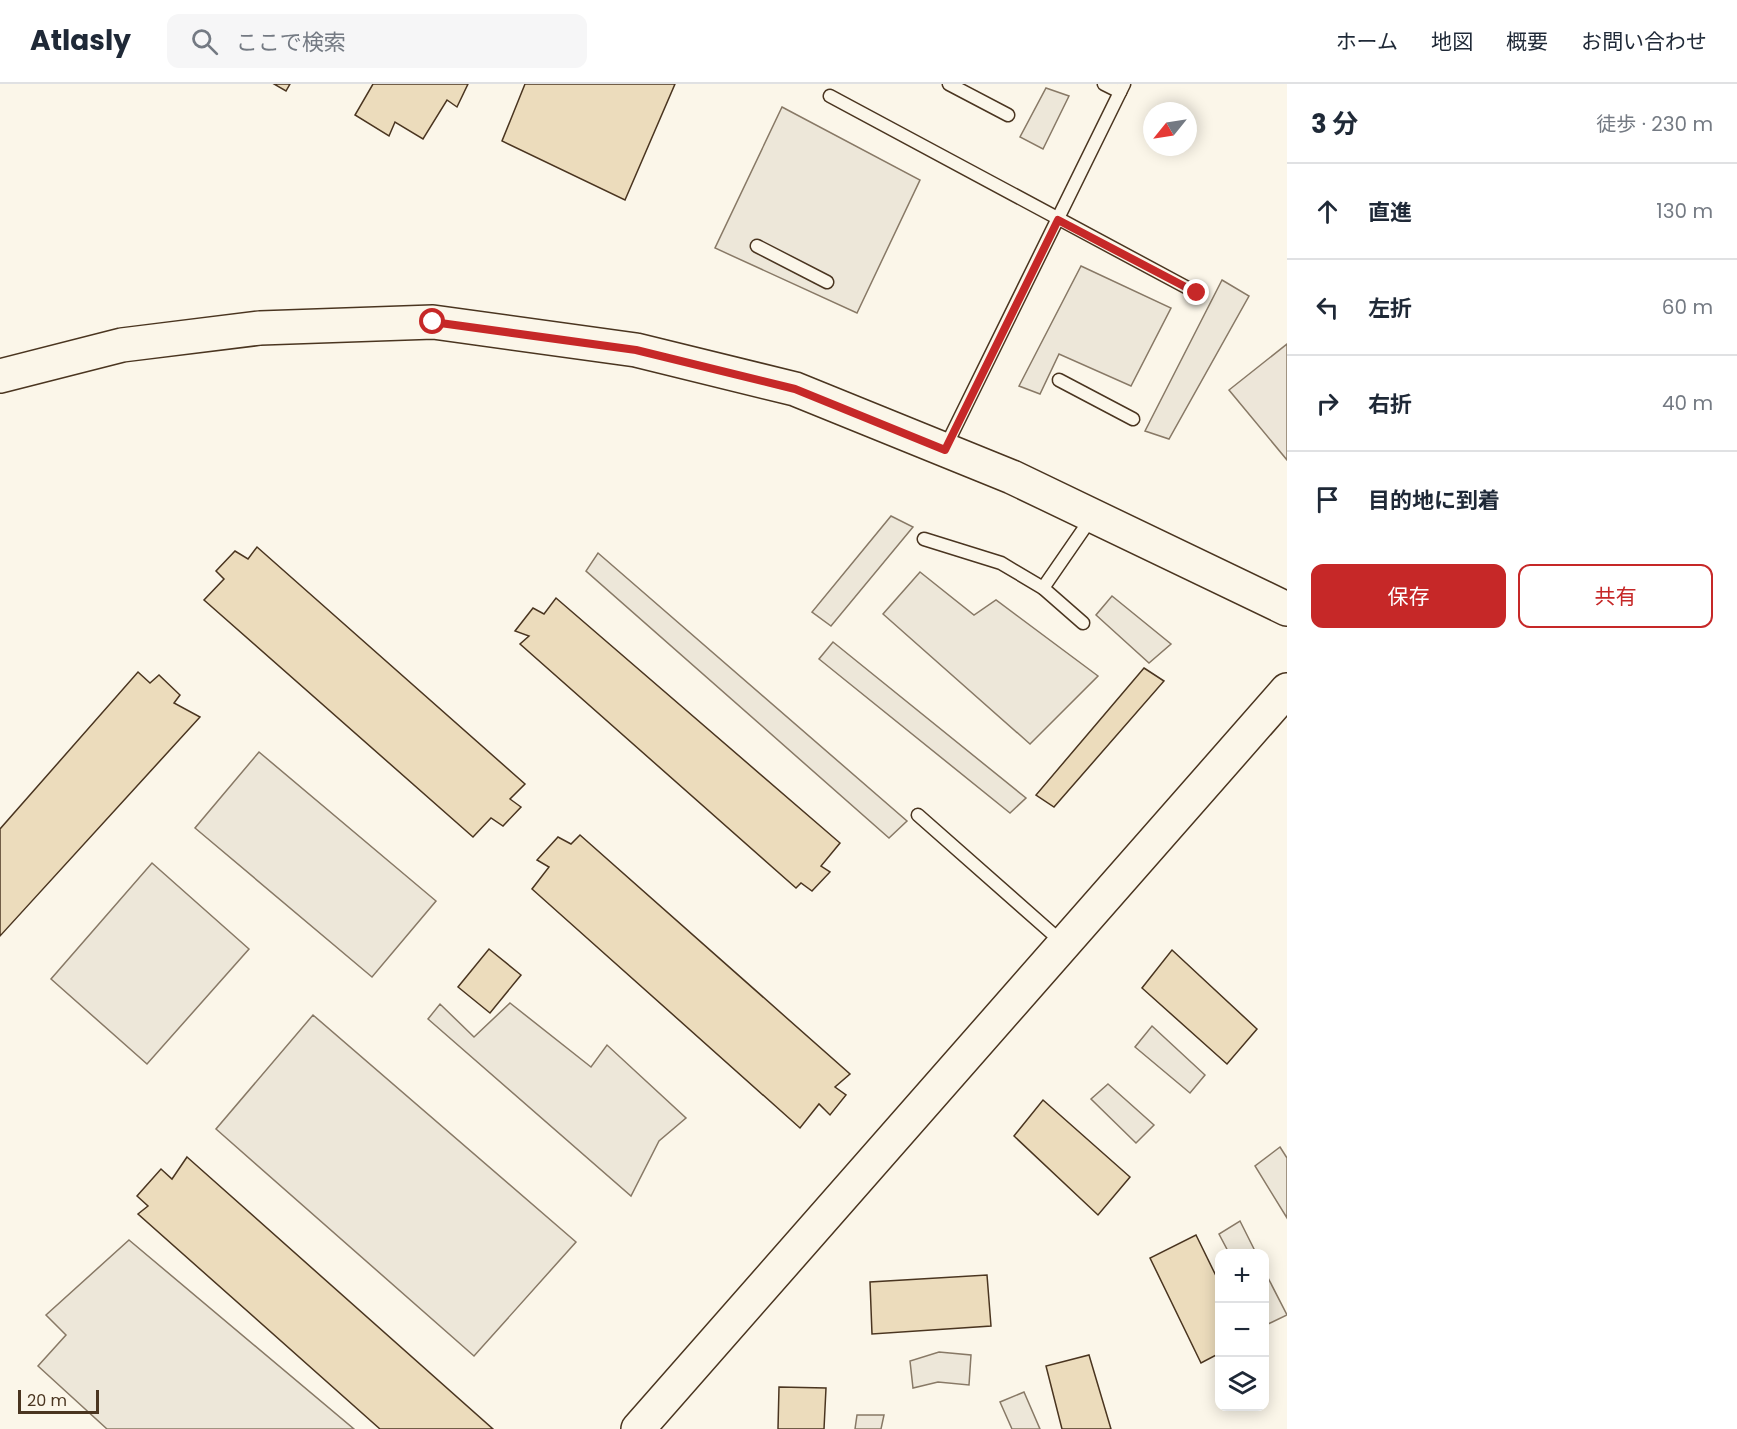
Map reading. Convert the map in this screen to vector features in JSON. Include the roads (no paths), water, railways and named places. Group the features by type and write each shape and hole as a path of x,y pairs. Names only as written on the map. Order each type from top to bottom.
{"street":[{"path":"3,372 122,345 260,328 433,322 636,350 795,389 1012,477 1287,609"},
{"path":"638,1429 1287,690"}],"lane":[{"path":"949,84 1008,115"},
{"path":"945,450 1122,88 1104,84"},
{"path":"830,96 1197,293"},
{"path":"757,246 827,282"},
{"path":"1059,380 1133,419"},
{"path":"1043,588 1092,516"},
{"path":"924,539 1001,563 1043,588 1083,623"},
{"path":"918,815 1064,944"}]}
